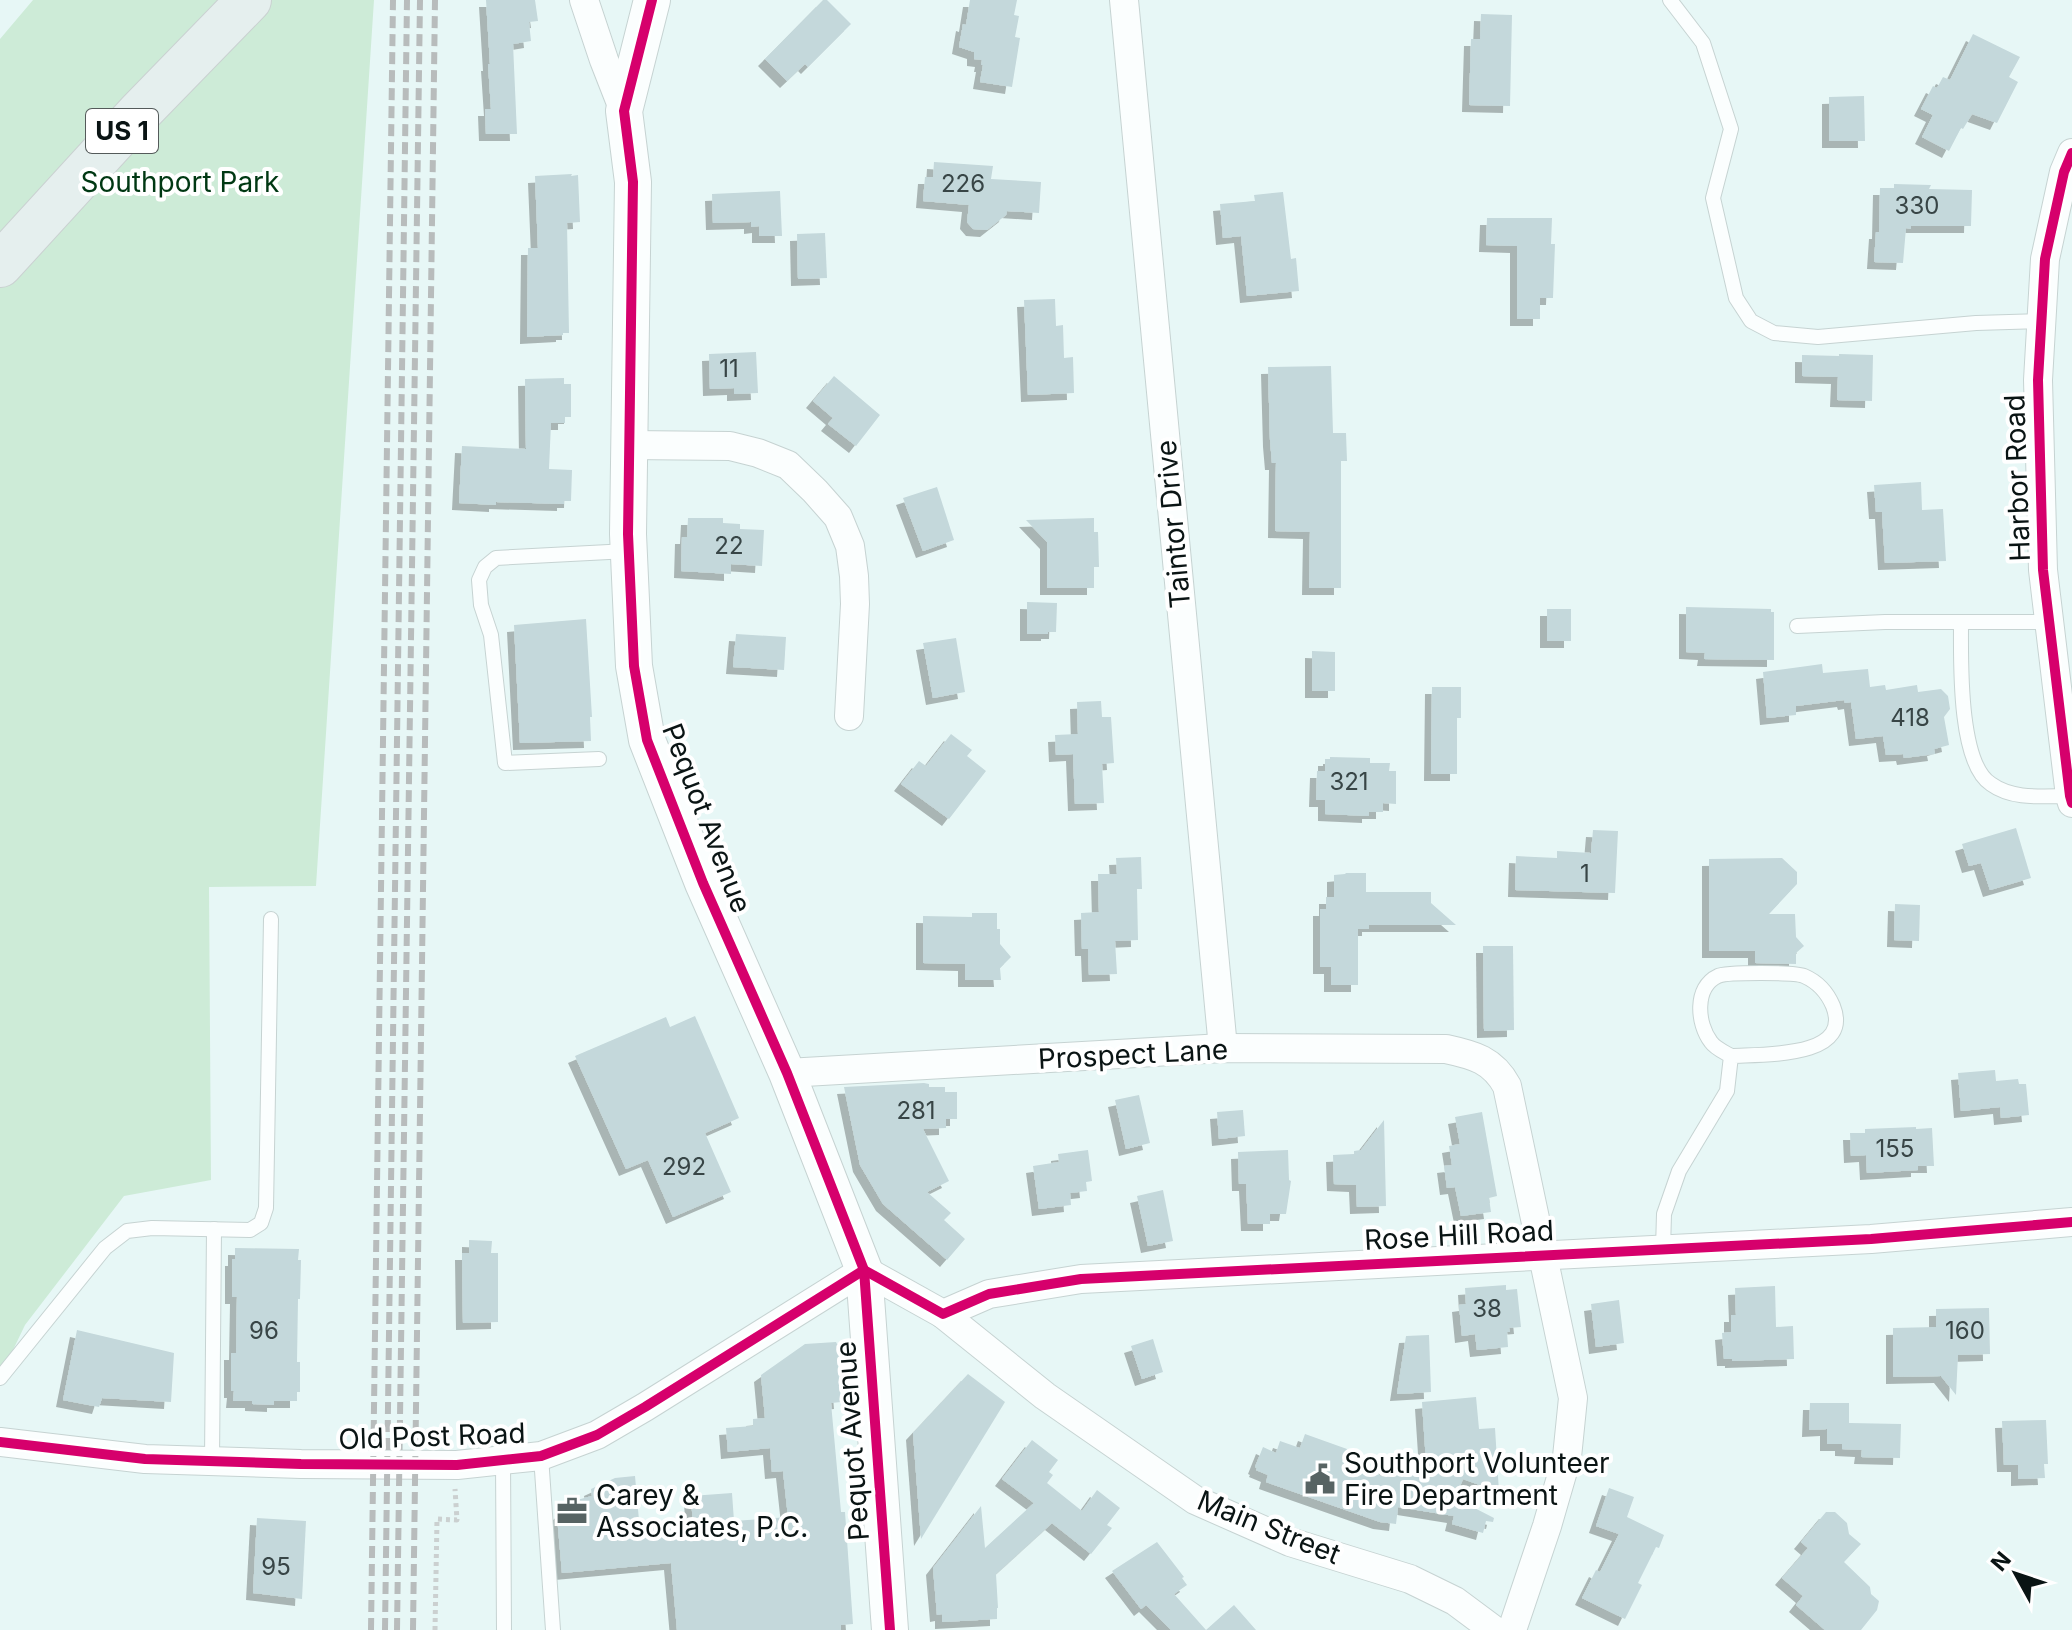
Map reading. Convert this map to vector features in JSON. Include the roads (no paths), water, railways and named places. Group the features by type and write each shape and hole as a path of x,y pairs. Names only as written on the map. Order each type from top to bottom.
{"main road":[{"name":"US 1","path":"0,265 139,113 249,0"}],"street":[{"path":"584,0 624,111"},
{"name":"Pequot Avenue","path":"652,0 624,111 633,182 629,550 634,666 647,740 703,883 787,1073 864,1270 890,1630"},
{"name":"Taintor Drive","path":"1124,0 1223,1048"},
{"name":"Harbor Road","path":"2071,800 2043,570 2038,380 2045,259 2064,172 2072,153"},
{"path":"629,445 730,446 758,453 788,465 838,517 850,546 854,576 849,716"},
{"name":"Prospect Lane","path":"787,1073 1223,1048 1446,1049 1478,1057 1501,1074 1507,1086 1544,1255"},
{"name":"Rose Hill Road","path":"943,1314 989,1294 1081,1279 1871,1239 2072,1222"},
{"path":"1512,1630 1567,1457 1573,1398 1544,1255"},
{"path":"864,1270 943,1314"},
{"name":"Old Post Road","path":"0,1442 145,1459 301,1464 457,1465 541,1456 597,1435 864,1270"},
{"name":"Main Street","path":"943,1314 1045,1396 1195,1500 1290,1542 1410,1579 1455,1601 1494,1630"}],"lane":[{"path":"1670,0 1703,43 1731,129 1713,198 1736,298 1751,321 1774,333 1818,337 1976,323 2042,321"},
{"path":"599,759 505,763 491,635 481,605 479,580 485,567 496,558 629,550"},
{"path":"1797,626 1885,622 2050,622"},
{"path":"1961,623 1963,708 1974,759 1988,783 2010,794 2071,800"},
{"path":"0,1378 105,1248 127,1231 152,1228 250,1230 261,1223 266,1208 271,919"},
{"path":"1718,975 1802,975 1827,991 1836,1014 1833,1030 1825,1042 1798,1052 1731,1056 1712,1044 1703,1027 1699,1001 1706,987 1718,975"},
{"path":"1663,1249 1664,1214 1679,1171 1727,1091 1731,1056"},
{"path":"212,1461 214,1229"},
{"path":"541,1456 553,1630"},
{"path":"503,1460 504,1630"}],"railway":[{"path":"371,1630 393,0"},
{"path":"385,1630 407,0"},
{"path":"397,1630 420,0"},
{"path":"413,1630 435,0"}],"place":[{"name":"Southport Volunteer Fire Department","path":"1320,1479"},
{"name":"Carey & Associates, P.C.","path":"572,1511"}],"park label":[{"name":"Southport Park","path":"180,182"}]}
